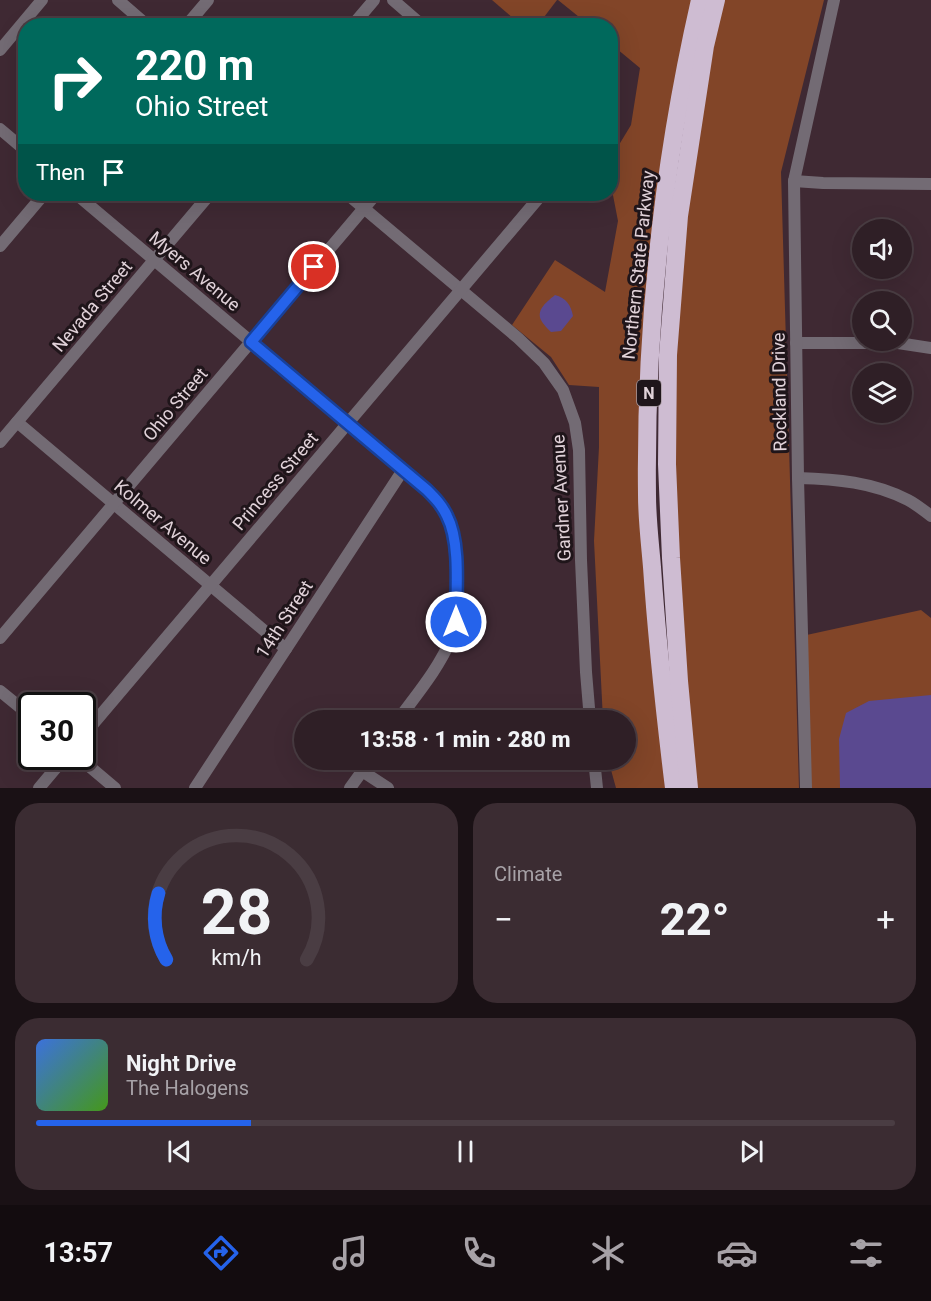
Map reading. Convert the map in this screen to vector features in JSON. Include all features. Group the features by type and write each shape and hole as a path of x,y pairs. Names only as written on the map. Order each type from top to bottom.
{"highway":[{"name":"Northern State Parkway","path":"674,788 656,636 647,496 649,356 655,272 674,128 700,0"},
{"name":"Northern State Parkway","path":"689,788 671,558 667,464 668,355 679,216 705,46 716,0"}],"street":[{"path":"27,18 42,0"},
{"path":"118,0 139,18"},
{"path":"193,18 208,0"},
{"path":"359,18 374,0"},
{"path":"393,0 414,18"},
{"name":"Rockland Drive","path":"806,788 798,478 794,182 834,0"},
{"path":"0,50 18,29"},
{"path":"0,129 18,144"},
{"path":"794,182 931,184"},
{"path":"0,246 38,201"},
{"name":"Myers Avenue","path":"84,201 439,502 451,526 454,543 456,622 453,636 442,658 405,710"},
{"name":"Nevada Street","path":"0,442 204,201"},
{"name":"Gardner Avenue","path":"356,201 518,338 544,363 563,390 575,423 579,450 581,560 589,710"},
{"name":"Ohio Street","path":"0,638 370,201"},
{"name":"Princess Street","path":"96,720 536,201"},
{"path":"796,343 898,343 931,348"},
{"name":"Kolmer Avenue","path":"17,422 286,649"},
{"name":"14th Street","path":"195,788 403,470"},
{"path":"798,478 837,480 878,488 910,501 931,516"},
{"path":"0,691 18,706"},
{"path":"39,788 54,770"},
{"path":"94,770 115,788"},
{"path":"595,770 597,788"},
{"path":"350,788 362,771 388,788"}],"shaded area":[{"path":"492,0 557,0 543,18 513,18"},
{"path":"558,0 694,0 645,329 665,788 616,788 611,770 636,770 636,710 602,710 594,541 599,447 599,387 569,385 551,357 512,325 555,260 605,292 618,221 614,201 618,201 618,146 631,125 640,68 618,50 618,18 580,18"},
{"path":"724,0 824,0 781,172 799,788 697,788 686,701 672,429 683,254 697,139"},
{"path":"555,295 567,302 573,316 561,331 551,332 541,320 540,312"},
{"path":"921,610 931,618 931,788 806,788 802,636"},
{"path":"931,695 931,788 840,788 839,739 846,713 869,701"}],"route":[{"path":"314,267 251,342 439,502 451,526 454,543 456,622"}]}
